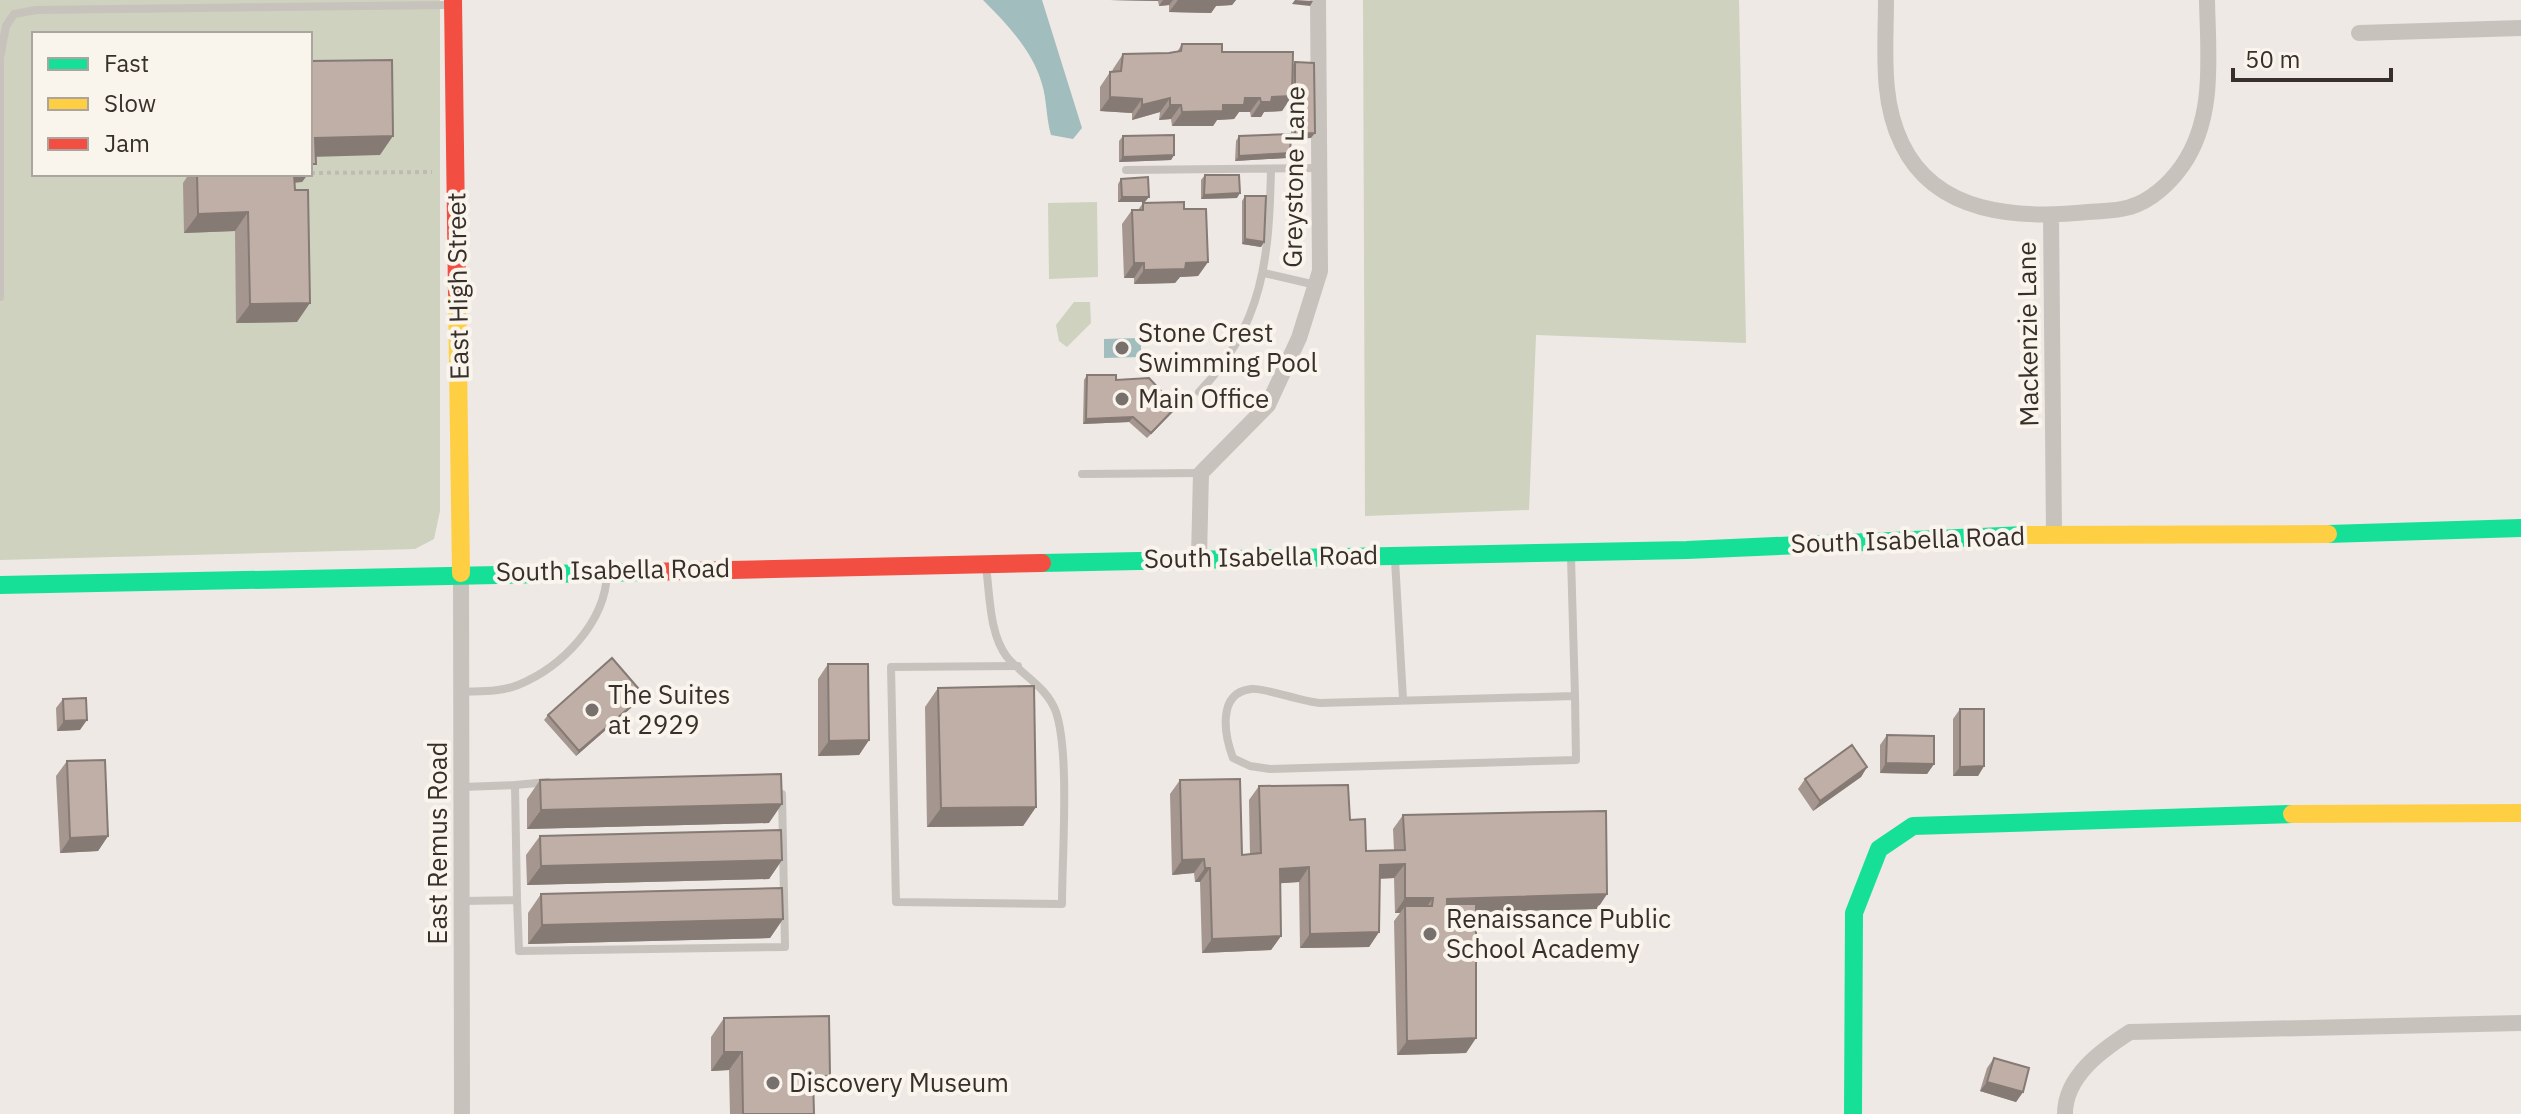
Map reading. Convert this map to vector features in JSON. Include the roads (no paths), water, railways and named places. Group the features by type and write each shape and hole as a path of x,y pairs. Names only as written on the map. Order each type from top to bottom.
{"main road":[{"name":"East High Street","path":"453,3 461,573"},
{"name":"South Isabella Road","path":"0,585 1571,552 2054,534 2337,534 2521,528"},
{"path":"1853,1114 1854,913 1879,849 1913,826 2213,815 2521,813"}],"street":[{"name":"Greystone Lane","path":"1201,473 1268,405 1299,338 1320,271 1318,0"},
{"name":"Mackenzie Lane","path":"1886,0 1886,79 1891,118 1903,147 1927,180 1950,197 1981,209 2051,216 2054,534"},
{"path":"2051,216 2130,208 2158,192 2182,165 2205,114 2207,0"},
{"path":"2359,33 2521,28"},
{"path":"1199,558 1201,473"},
{"name":"East Remus Road","path":"461,573 462,1114"},
{"path":"2065,1114 2065,1105 2091,1057 2130,1032 2521,1023"}],"lane":[{"path":"0,297 0,58 6,26 14,14 36,10 453,3"},
{"path":"1126,170 1320,168"},
{"path":"1199,392 1240,341 1255,306 1264,273 1270,224 1271,169"},
{"path":"1264,273 1316,285"},
{"path":"1082,474 1201,473"},
{"path":"1571,552 1575,696 1576,760 1270,769 1250,766 1233,758 1224,732 1226,712 1238,694 1252,688 1296,701 1320,703 1575,696"},
{"path":"1395,555 1403,699"},
{"path":"985,562 997,638 1007,656 1018,666 1048,695 1061,732 1062,904 896,902 891,667 1018,666"},
{"path":"462,692 505,689 539,675 585,635 602,607 607,570"},
{"path":"515,785 519,951 785,947 781,778"},
{"path":"462,787 557,781"},
{"path":"462,901 517,900"}],"water":[{"path":"983,0 1042,0 1082,128 1073,139 1051,135 1044,90 1032,60 1009,28"},
{"name":"Stone Crest Swimming Pool","path":"1141,338 1141,357 1104,358 1104,339"}],"place":[{"name":"Stone Crest Swimming Pool","path":"1122,348"},
{"name":"Main Office","path":"1122,399"},
{"name":"The Suites at 2929","path":"592,710"},
{"name":"Renaissance Public School Academy","path":"1430,934"},
{"name":"Discovery Museum","path":"773,1083"}]}
